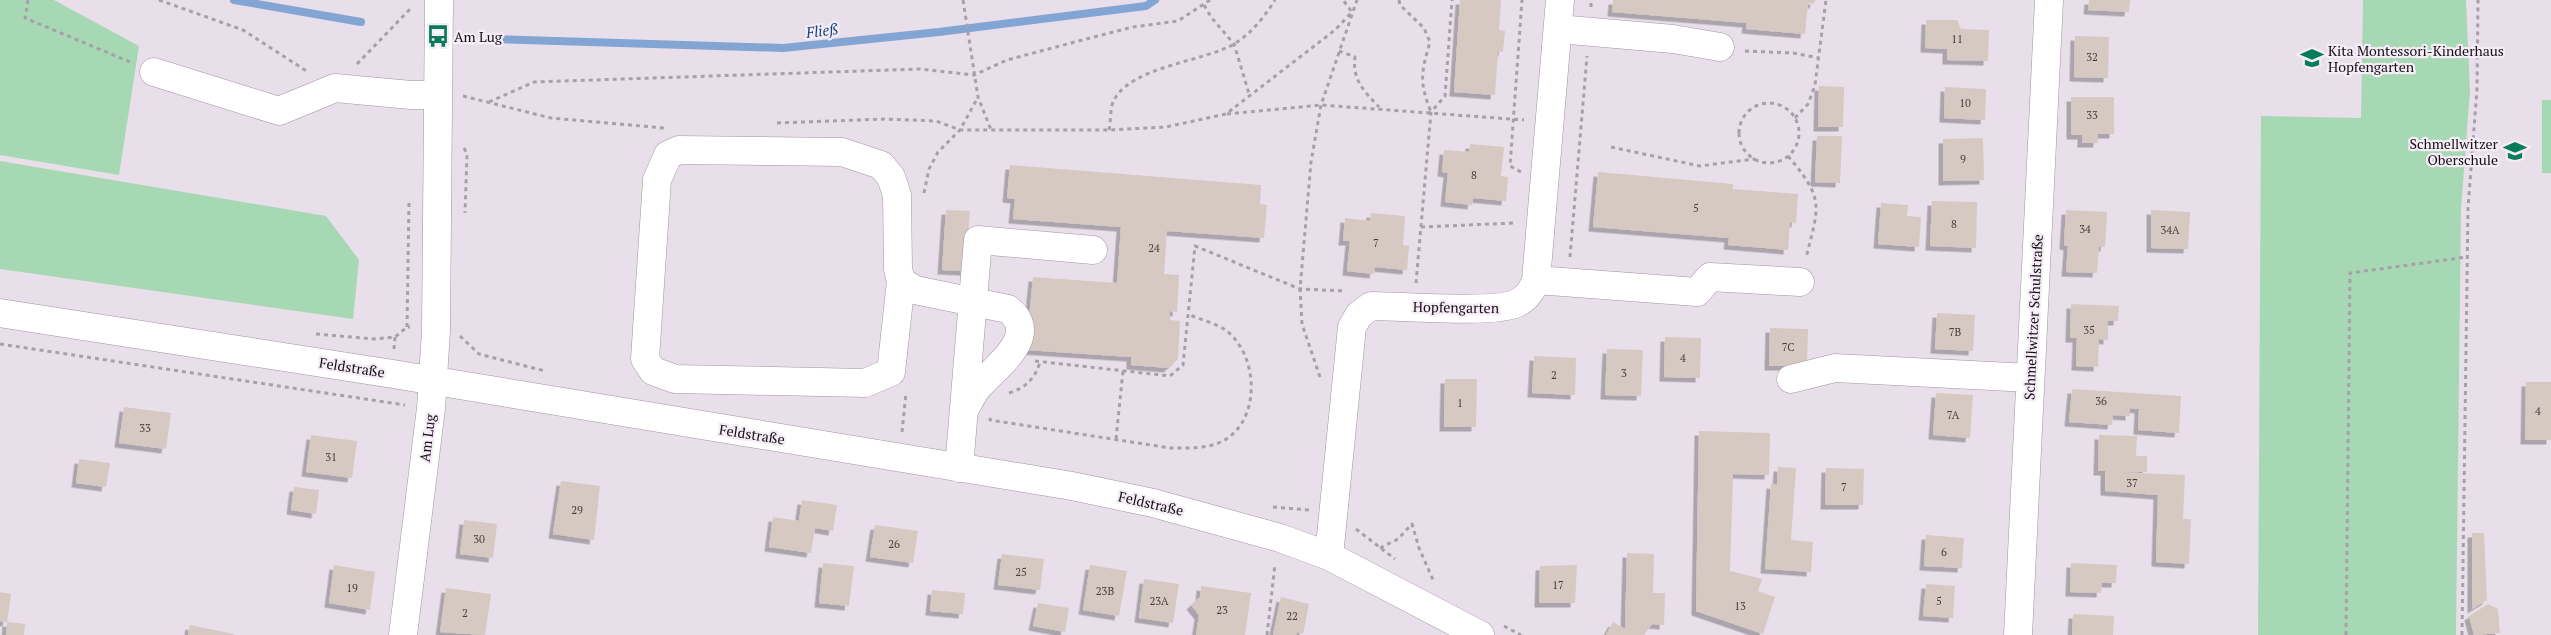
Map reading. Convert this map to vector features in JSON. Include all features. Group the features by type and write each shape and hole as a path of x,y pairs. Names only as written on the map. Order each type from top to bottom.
{"street":[{"path":"1560,0 1536,280 1697,292 1710,277 1800,282"},
{"name":"Schmellwitzer Schulstraße","path":"2018,635 2050,0"},
{"name":"Am Lug","path":"403,635 433,380 436,331 438,95 426,3"},
{"path":"1558,29 1673,39 1720,47"},
{"path":"154,72 280,112 334,88 411,95 438,95"},
{"path":"901,280 891,372 866,383 675,379 653,371 645,359 658,180 668,155 679,150 842,152 881,165 891,177 897,195 896,237 898,269 901,280 915,290 1008,309 1017,316 1020,328 1017,344 1010,356 977,388 964,410"},
{"path":"959,468 978,240 1093,250"},
{"name":"Hopfengarten","path":"1329,556 1352,327 1359,314 1371,306 1504,308 1525,298 1536,280"},
{"name":"Feldstraße","path":"0,313 433,380 1072,486 1153,503 1280,538 1329,556 1480,635"},
{"path":"1791,379 1835,368 2030,378"}],"path":[{"path":"28,0 25,18 154,72"},
{"path":"158,0 243,30 334,88 426,3"},
{"path":"963,0 978,97 991,130"},
{"path":"488,103 534,82 920,69 974,75 1007,60 1071,43 1133,27 1178,21 1210,0"},
{"path":"1109,130 1113,101 1122,90 1140,78 1234,44 1258,24 1275,0"},
{"path":"1343,0 1352,12"},
{"path":"1320,380 1302,324 1300,289 1311,162 1321,105 1357,0"},
{"path":"1399,0 1400,5 1424,28 1430,42 1422,69 1423,91 1431,112 1416,284"},
{"path":"1431,112 1445,96 1452,0"},
{"path":"1522,0 1510,166 1524,174"},
{"path":"1568,282 1591,0"},
{"path":"1795,118 1808,104 1815,85 1826,0"},
{"path":"2462,635 2468,208 2478,89 2478,0"},
{"path":"1204,5 1211,17 1234,44 1250,97"},
{"path":"1226,114 1335,30 1352,12"},
{"path":"1720,47 1763,54 1793,53 1819,58"},
{"path":"1339,51 1355,57 1355,77 1362,90 1379,108"},
{"path":"438,95 455,93 551,118 667,128"},
{"path":"960,130 978,97"},
{"path":"1611,147 1700,166 1755,159 1774,163 1788,156 1797,144 1799,130 1795,118 1787,109 1772,103 1761,104 1746,114 1741,124 1741,142 1745,151 1755,159"},
{"path":"776,123 885,119 936,122 960,130 1109,130 1166,127 1226,114 1321,105 1431,112 1550,123"},
{"path":"1788,156 1814,190 1817,214 1800,282"},
{"path":"407,327 409,192"},
{"path":"1421,228 1508,222 1522,224"},
{"path":"1010,356 1040,362 1170,376 1184,365 1194,246 1300,289 1348,291"},
{"path":"2346,635 2350,273 2467,257"},
{"path":"992,413 990,420 1170,448 1198,448 1222,441 1236,431 1246,416 1250,404 1251,383 1248,364 1242,351 1223,329 1188,314"},
{"path":"1000,396 1024,386 1037,371 1040,362"},
{"path":"1116,439 1123,371"},
{"path":"1307,510 1309,500"},
{"path":"1380,548 1398,539 1412,524 1419,548 1438,589"},
{"path":"1267,635 1275,558"}],"green space":[{"path":"0,0 54,0 139,46 119,175 0,155"},
{"path":"2363,0 2466,0 2470,91 2461,209 2456,635 2258,635 2261,116 2361,118"},
{"path":"2542,100 2551,100 2551,173 2542,173"},
{"path":"0,161 326,216 359,260 353,319 0,269"}],"building":[{"path":"1460,0 1501,0 1499,30 1505,31 1503,52 1498,51 1495,95 1454,92"},
{"path":"1613,0 1815,0 1814,4 1808,3 1805,34 1746,29 1747,23 1612,12"},
{"path":"2089,0 2130,0 2129,12 2088,10"},
{"path":"1926,20 1957,20 1961,29 1989,30 1988,61 1947,60 1947,49 1925,48"},
{"path":"2075,36 2109,37 2108,78 2074,77"},
{"path":"1819,86 1844,87 1843,127 1818,127"},
{"path":"1945,87 1986,89 1985,120 1944,118"},
{"path":"2071,97 2114,97 2114,134 2098,134 2098,143 2082,143 2082,135 2071,135"},
{"path":"1817,136 1842,136 1840,183 1815,182"},
{"path":"1983,138 1984,180 1943,181 1943,139"},
{"path":"1470,144 1504,147 1501,176 1508,177 1506,201 1473,198 1472,205 1445,202 1448,173 1442,172 1444,150 1469,152"},
{"path":"1010,165 1261,185 1260,204 1267,205 1264,238 1167,231 1164,274 1179,275 1177,312 1170,311 1170,320 1180,321 1178,359 1168,368 1131,365 1131,357 1026,350 1033,277 1117,283 1121,227 1013,219 1015,199 1007,198"},
{"path":"1598,172 1733,184 1733,189 1798,194 1796,223 1790,222 1788,250 1728,245 1729,238 1593,227"},
{"path":"1932,201 1977,202 1976,248 1930,246"},
{"path":"1881,203 1908,205 1907,216 1921,217 1919,247 1878,244"},
{"path":"946,210 970,211 965,271 942,270"},
{"path":"2066,210 2107,212 2105,247 2099,247 2097,273 2066,272 2068,246 2064,245"},
{"path":"2151,210 2190,212 2188,249 2151,248"},
{"path":"1371,213 1405,216 1403,245 1409,246 1407,270 1375,267 1374,274 1347,271 1350,241 1343,241 1345,218 1370,221"},
{"path":"2071,304 2119,306 2118,321 2108,321 2108,340 2099,339 2098,367 2076,366 2077,338 2070,338"},
{"path":"1937,313 1975,315 1973,351 1935,349"},
{"path":"1770,328 1808,329 1807,366 1769,366"},
{"path":"1665,337 1701,338 1700,378 1664,377"},
{"path":"1607,349 1643,350 1641,396 1605,395"},
{"path":"1534,356 1576,358 1575,395 1532,393"},
{"path":"1445,379 1477,379 1476,427 1444,427"},
{"path":"2526,382 2551,382 2551,440 2525,440"},
{"path":"2072,389 2181,396 2179,433 2138,430 2139,409 2130,408 2130,416 2113,415 2112,425 2069,422"},
{"path":"1936,393 1973,395 1970,438 1933,435"},
{"path":"124,407 171,413 166,449 119,443"},
{"path":"1699,431 1770,433 1769,475 1733,474 1730,571 1762,579 1758,591 1775,597 1763,634 1696,611"},
{"path":"311,435 357,441 352,478 306,472"},
{"path":"2099,435 2137,436 2136,456 2147,456 2147,472 2116,472 2185,475 2183,519 2191,519 2189,564 2156,562 2158,495 2105,491 2105,471 2098,471"},
{"path":"79,459 110,463 106,487 76,483"},
{"path":"1778,467 1796,468 1791,540 1813,542 1811,572 1765,569 1771,484 1777,485"},
{"path":"1826,468 1864,469 1863,505 1825,505"},
{"path":"561,481 600,486 594,540 553,534"},
{"path":"294,487 319,490 316,514 291,510"},
{"path":"802,500 837,505 833,531 815,528 811,553 769,547 773,517 799,521"},
{"path":"464,520 497,524 493,558 460,554"},
{"path":"875,525 918,531 913,563 870,557"},
{"path":"2472,533 2484,533 2487,600 2472,609"},
{"path":"1926,535 1964,538 1962,568 1924,566"},
{"path":"1627,553 1654,554 1653,593 1665,593 1664,625 1652,624 1644,635 1606,635 1613,622 1625,629"},
{"path":"1002,554 1044,559 1040,590 998,585"},
{"path":"823,563 854,566 849,606 819,603"},
{"path":"2071,563 2117,565 2116,583 2102,583 2101,593 2070,592"},
{"path":"334,565 375,572 370,610 329,603"},
{"path":"1090,565 1127,571 1119,616 1083,610"},
{"path":"1577,565 1575,603 1539,603 1540,566"},
{"path":"1144,579 1179,584 1173,623 1139,618"},
{"path":"1926,584 1955,586 1953,618 1923,616"},
{"path":"1201,586 1251,593 1245,635 1196,635 1199,615 1191,605 1200,597"},
{"path":"446,588 491,594 485,635 440,632"},
{"path":"932,590 965,593 963,614 930,611"},
{"path":"0,592 11,594 7,622 0,621"},
{"path":"1281,597 1309,604 1303,634 1297,632 1296,635 1273,635"},
{"path":"1038,603 1069,608 1065,632 1033,626"},
{"path":"2488,604 2498,609 2500,633 2474,635 2469,616"},
{"path":"2073,614 2114,616 2113,635 2072,635"},
{"path":"7,622 25,624 24,635 6,635"},
{"path":"190,625 234,634 234,635 188,635"}],"waterway":[{"name":"Fließ","path":"234,0 361,22"},
{"name":"Fließ","path":"490,39 783,48 939,32 1146,6 1155,0"}],"place":[{"name":"Am Lug","path":"438,36"},
{"name":"Kita Montessori-Kinderhaus Hopfengarten","path":"2312,58"},
{"name":"Schmellwitzer Oberschule","path":"2515,151"}]}
